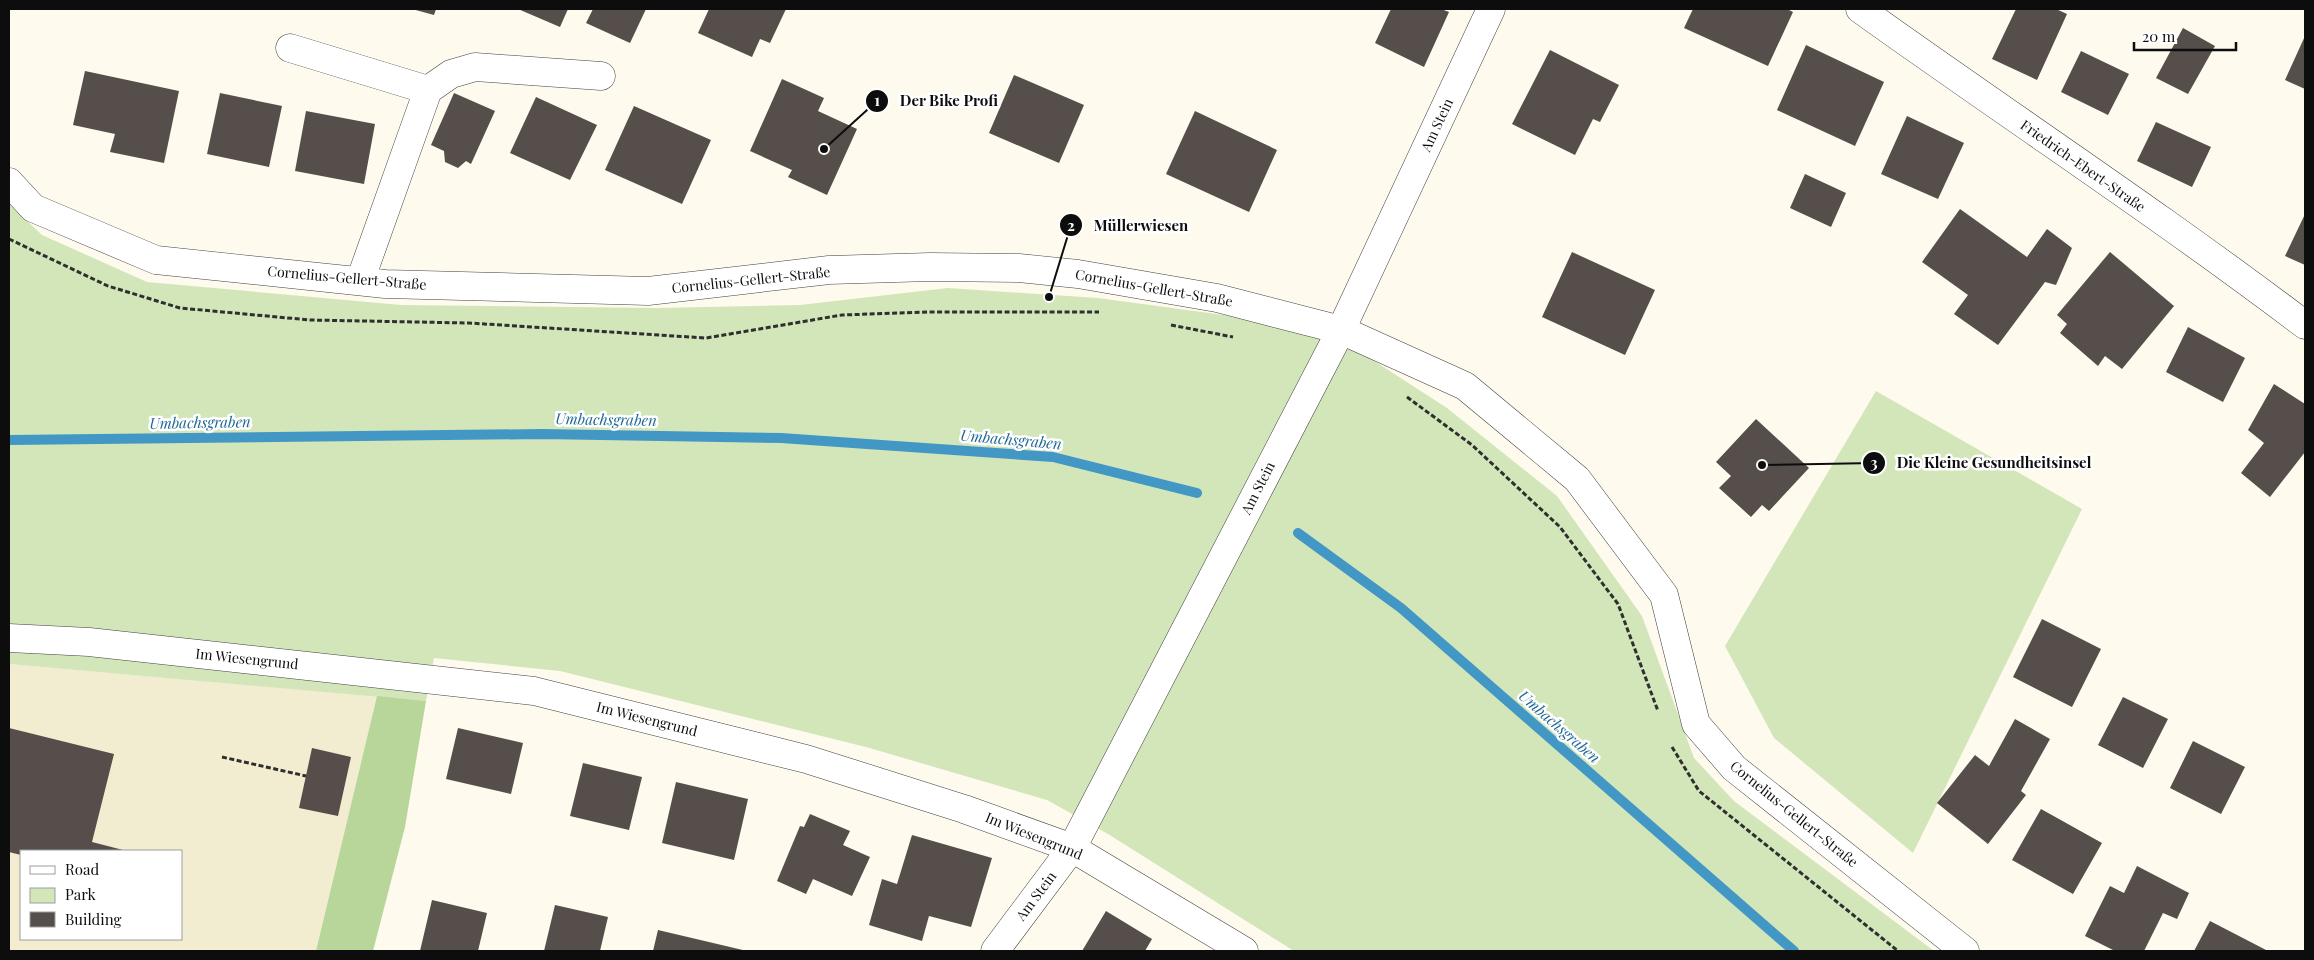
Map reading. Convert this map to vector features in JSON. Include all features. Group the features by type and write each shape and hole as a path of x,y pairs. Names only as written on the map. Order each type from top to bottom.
{"street":[{"name":"Am Stein","path":"995,951 1072,848 1341,330 1492,9"},
{"name":"Friedrich-Ebert-Straße","path":"1860,9 1988,101 2234,271 2305,325"},
{"path":"290,48 428,90"},
{"path":"360,282 428,90 450,74 475,67 601,76"},
{"name":"Cornelius-Gellert-Straße","path":"9,182 33,208 156,260 386,284 648,290 829,270 930,267 1018,268 1078,274 1217,298 1341,330 1466,386 1577,479 1664,595 1696,724 1734,768 1966,951"},
{"name":"Im Wiesengrund","path":"9,638 89,642 534,691 806,759 964,809 1072,848 1244,951"}],"path":[{"path":"9,239 108,286 180,308 310,320 469,323 706,338 842,315 928,312 1102,312"},
{"path":"1167,324 1242,339"},
{"path":"1401,393 1472,445 1560,527 1618,604 1658,712"},
{"path":"1668,739 1699,791 1898,951"},
{"path":"222,758 306,776"}],"shaded area":[{"path":"9,664 377,696 316,951 9,951"}],"green space":[{"path":"9,204 42,235 147,282 401,305 657,308 800,305 948,288 1098,298 1246,318 1348,344 1447,408 1557,496 1642,616 1694,758 1734,801 1934,951 1294,951 1108,834 1047,800 866,747 560,671 434,658 426,701 9,664"},
{"path":"1876,391 2082,509 1913,853 1774,738 1725,646"},
{"path":"377,696 426,701 405,827 373,951 316,951"}],"building":[{"path":"412,9 436,9 434,15"},
{"path":"518,9 568,9 560,27"},
{"path":"593,9 646,9 630,43 586,23"},
{"path":"709,9 786,9 770,43 760,39 752,57 698,33"},
{"path":"1391,9 1441,9 1449,12 1424,67 1375,43"},
{"path":"1693,9 1787,9 1793,12 1768,66 1684,28"},
{"path":"2016,9 2056,9 2067,14 2037,80 1992,59"},
{"path":"2183,28 2215,46 2188,94 2156,78"},
{"path":"2305,36 2305,89 2285,80"},
{"path":"1806,45 1884,82 1855,146 1777,110"},
{"path":"1550,50 1619,85 1600,122 1593,119 1575,155 1512,124"},
{"path":"2081,51 2129,74 2108,115 2061,92"},
{"path":"85,71 179,91 164,163 110,152 115,134 73,125"},
{"path":"1014,75 1084,105 1059,163 989,133"},
{"path":"782,79 824,98 818,111 857,129 827,195 788,177 792,170 750,151"},
{"path":"220,93 282,106 269,167 207,154"},
{"path":"454,93 495,111 471,164 466,161 458,168 445,162 444,151 431,145"},
{"path":"536,97 597,125 570,180 510,153"},
{"path":"634,106 711,140 682,204 605,170"},
{"path":"306,111 375,124 364,184 295,171"},
{"path":"1195,111 1277,150 1249,212 1166,174"},
{"path":"1907,116 1964,143 1938,199 1881,174"},
{"path":"2156,122 2211,147 2192,187 2137,161"},
{"path":"1805,174 1846,193 1831,227 1790,208"},
{"path":"1960,209 2027,257 2047,229 2072,248 2056,285 2045,282 1998,345 1954,314 1968,295 1922,262"},
{"path":"2305,214 2305,265 2285,256"},
{"path":"1572,252 1655,290 1625,355 1542,317"},
{"path":"2110,252 2174,306 2122,369 2105,356 2098,366 2060,333 2067,324 2057,315"},
{"path":"2188,327 2245,358 2223,402 2166,372"},
{"path":"2274,384 2305,404 2305,452 2270,497 2241,473 2264,443 2248,430"},
{"path":"1756,419 1809,468 1769,511 1762,505 1751,517 1719,488 1731,476 1716,462"},
{"path":"2042,619 2101,649 2072,707 2013,677"},
{"path":"2123,697 2168,719 2143,768 2098,745"},
{"path":"2015,719 2050,739 2021,791 2026,795 1988,844 1937,803 1975,755 1989,766"},
{"path":"9,728 114,754 92,842 123,850 20,850 20,855 9,852"},
{"path":"458,728 523,743 511,794 446,779"},
{"path":"2193,741 2245,767 2221,814 2170,788"},
{"path":"312,748 351,757 338,816 299,808"},
{"path":"583,763 642,777 629,830 570,816"},
{"path":"676,782 748,799 734,860 662,843"},
{"path":"2041,809 2102,843 2073,894 2012,860"},
{"path":"810,814 850,831 843,845 870,857 852,896 813,879 806,894 777,881 800,826 804,827"},
{"path":"912,835 992,858 971,927 929,916 922,941 869,925 882,879 897,884"},
{"path":"2137,866 2189,893 2177,919 2163,913 2144,951 2115,951 2085,936 2110,886 2124,893"},
{"path":"432,900 487,913 478,951 420,951"},
{"path":"555,905 608,917 600,951 544,951"},
{"path":"1106,911 1152,939 1145,951 1082,951"},
{"path":"2210,921 2268,951 2194,951"},
{"path":"658,930 747,951 653,951"}],"waterway":[{"name":"Umbachsgraben","path":"9,440 542,434 781,438 1053,457 1197,493"},
{"name":"Umbachsgraben","path":"1298,533 1401,608 1794,951"}],"place":[{"name":"Der Bike Profi","path":"824,149"},
{"name":"Müllerwiesen","path":"1049,297"},
{"name":"Die Kleine Gesundheitsinsel","path":"1762,465"}]}
